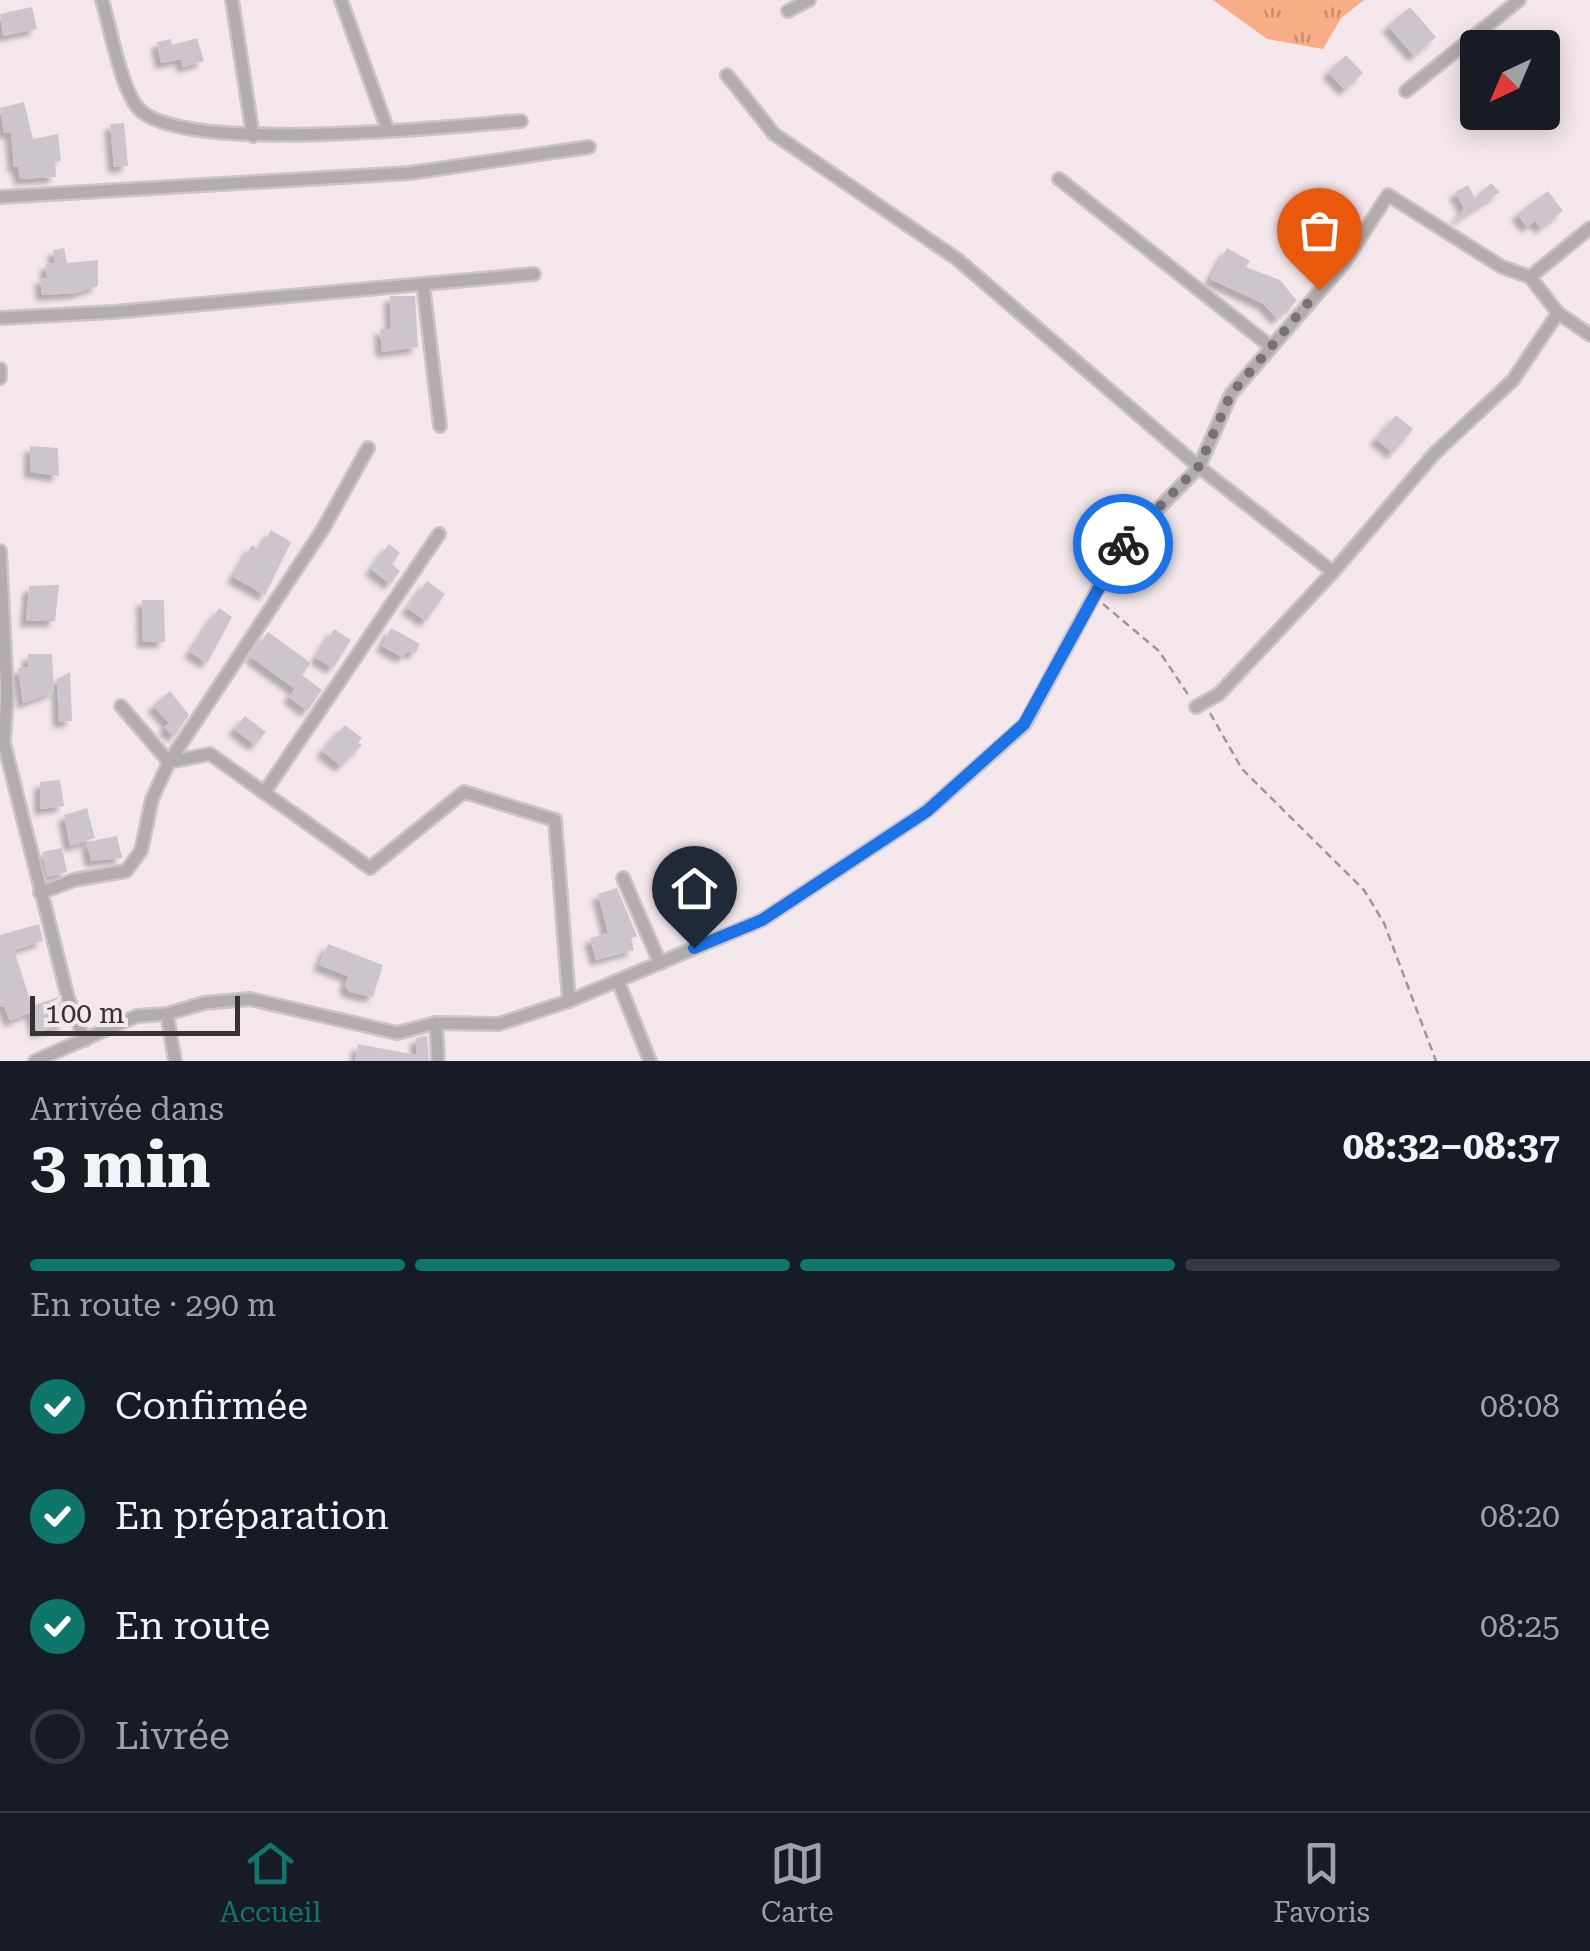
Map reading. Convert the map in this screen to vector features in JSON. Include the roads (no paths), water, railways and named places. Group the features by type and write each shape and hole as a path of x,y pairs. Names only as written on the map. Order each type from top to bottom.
{"street":[{"path":"102,0 140,110 158,120 234,137 521,120"},
{"path":"232,0 253,136"},
{"path":"341,0 387,128"},
{"path":"788,11 809,0"},
{"path":"1406,91 1519,0"},
{"path":"727,75 774,134 957,259 1199,466 1333,572"},
{"path":"0,196 410,173 588,147"},
{"path":"1059,180 1270,346"},
{"path":"35,1061 137,1016 167,1014 204,1003 250,1000 398,1033 436,1023 498,1024 569,1002 762,920 927,811 1024,724 1092,604 1118,549 1199,466 1231,394 1344,263 1388,195 1502,267 1530,276 1558,313 1590,335"},
{"path":"1530,276 1590,228"},
{"path":"0,318 114,312 534,274"},
{"path":"423,284 440,426"},
{"path":"1196,706 1219,694 1333,572 1434,454 1513,380 1558,313"},
{"path":"0,368 0,378"},
{"path":"40,893 74,880 126,870 141,851 152,799 169,762 323,529 368,448"},
{"path":"266,790 440,534"},
{"path":"0,552 7,695 2,743 68,998 86,1040"},
{"path":"121,706 169,762"},
{"path":"169,762 210,754 266,790 370,868 464,792 556,820 569,1002"},
{"path":"623,878 660,963"},
{"path":"618,980 650,1061"},
{"path":"167,1014 175,1061"},
{"path":"436,1023 438,1061"}]}
